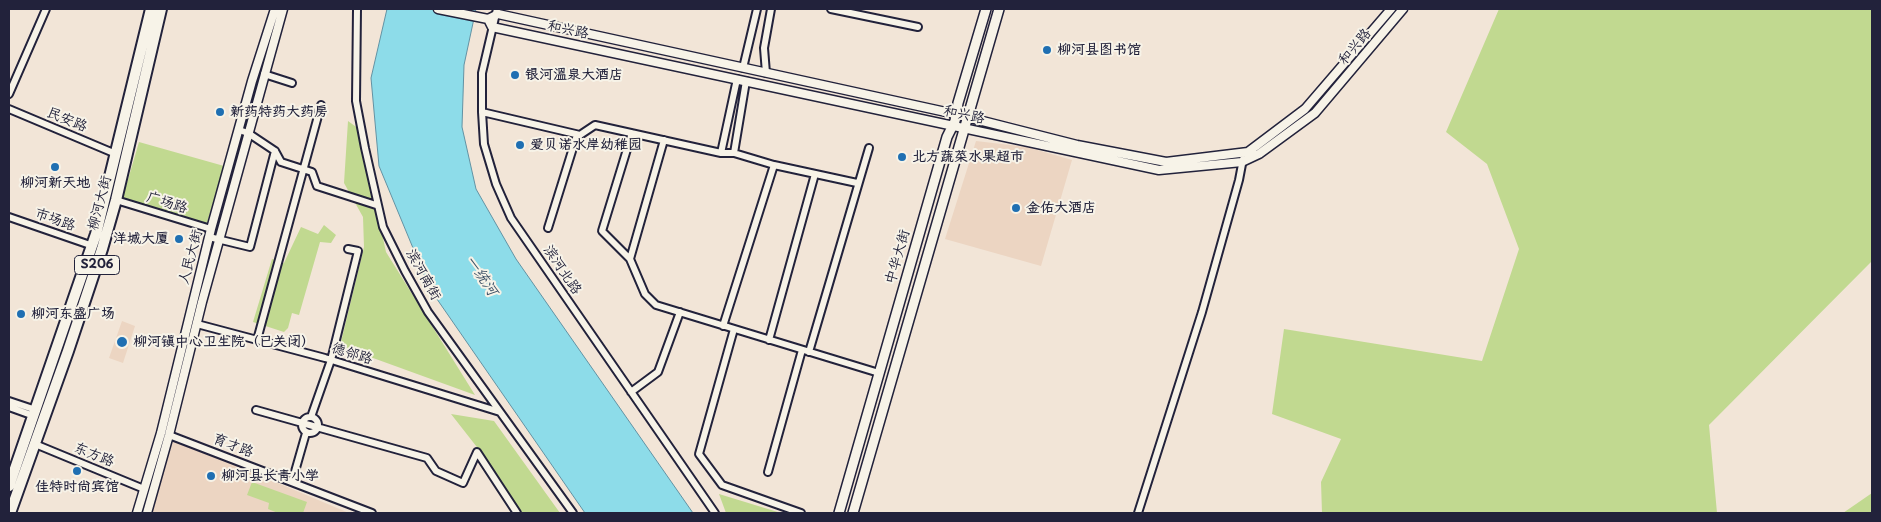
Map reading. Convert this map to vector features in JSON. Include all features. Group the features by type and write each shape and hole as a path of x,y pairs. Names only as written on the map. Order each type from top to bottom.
{"main road":[{"name":"柳河大街","path":"9,486 93,246 151,9"},
{"name":"柳河大街","path":"10,513 93,279 116,200 160,9"},
{"name":"中华大街","path":"839,513 986,9"},
{"name":"中华大街","path":"853,513 999,9"}],"street":[{"path":"9,94 46,9"},
{"name":"人民大街","path":"137,513 161,433 210,233 275,9"},
{"name":"人民大街","path":"147,513 219,240 283,9"},
{"name":"滨河南街","path":"358,9 356,101 383,227 428,312 573,513"},
{"path":"438,9 490,23"},
{"path":"743,68 757,9"},
{"path":"766,73 764,48 771,9"},
{"path":"831,9 918,27"},
{"name":"和兴路","path":"1391,9 1305,109 1248,152 1166,162 1077,145 955,114 496,12 490,23 746,81 1159,170 1242,162 1260,154 1315,113 1403,9"},
{"name":"滨河北路","path":"490,23 482,73 484,144 496,184 511,218 715,513"},
{"path":"264,74 292,83"},
{"path":"722,153 737,79"},
{"path":"734,153 746,81"},
{"path":"257,340 321,105"},
{"name":"民安路","path":"9,109 116,154"},
{"path":"482,112 580,135 595,125 722,153 734,153 774,165 858,184"},
{"path":"239,130 248,133 275,151 281,162 312,172 317,186 376,205"},
{"path":"632,133 602,231 630,260 645,294 656,304 879,373"},
{"path":"548,228 577,134"},
{"path":"630,260 664,140"},
{"path":"809,352 869,148"},
{"name":"广场路","path":"116,200 210,233 219,240 250,247 275,151"},
{"path":"1138,513 1202,312 1239,180 1244,153"},
{"path":"723,326 774,165"},
{"path":"769,340 815,174"},
{"name":"市场路","path":"9,217 93,246"},
{"path":"311,417 331,360 358,251 348,249"},
{"path":"631,392 658,372 680,312"},
{"name":"德邻路","path":"197,324 331,360 500,412"},
{"path":"734,329 699,454 722,485 801,513"},
{"path":"768,472 802,350"},
{"path":"9,401 35,413"},
{"path":"9,407 35,413"},
{"path":"256,410 427,458 436,470 464,483 478,452 517,513"},
{"path":"311,417 304,419 302,428 306,432 312,433 318,427"},
{"path":"311,417 317,422 318,427"},
{"path":"292,482 306,432"},
{"name":"育才路","path":"169,435 372,513"},
{"name":"东方路","path":"35,444 144,489"}],"shaded area":[{"name":"金佑大酒店","path":"976,141 1027,147 1072,160 1041,266 945,239"},
{"name":"柳河镇中心卫生院（已关闭）","path":"122,321 135,326 123,363 109,358"},
{"name":"柳河县长青小学","path":"171,438 349,513 151,513"}],"green space":[{"path":"1499,9 1872,9 1872,261 1709,425 1717,513 1322,513 1321,482 1341,439 1272,414 1284,329 1482,361 1519,249 1487,164 1446,132"},
{"path":"348,121 359,129 386,252 475,395 340,346 364,247 363,217 344,183"},
{"path":"139,142 224,166 207,223 122,200"},
{"path":"324,225 336,235 331,243 320,242 299,315 292,313 288,328 284,332 253,322 272,259 284,263 301,227 318,234"},
{"path":"451,414 494,421 560,513 520,513 480,451"},
{"path":"252,482 307,502 303,513 278,513 268,509 269,503 247,495"},
{"path":"1872,493 1872,513 1843,513"},
{"path":"719,494 781,513 726,513"}],"water":[{"name":"一统河","path":"387,9 476,9 464,65 462,127 476,189 516,259 693,513 585,513 430,289 379,166 371,78"}],"place":[{"name":"柳河县图书馆","path":"1047,50"},
{"name":"银河温泉大酒店","path":"515,75"},
{"name":"新药特药大药房","path":"220,112"},
{"name":"爱贝诺水岸幼稚园","path":"520,145"},
{"name":"北方蔬菜水果超市","path":"902,157"},
{"name":"柳河新天地","path":"55,167"},
{"name":"金佑大酒店","path":"1016,208"},
{"name":"洋城大厦","path":"179,239"},
{"name":"柳河东盛广场","path":"21,314"},
{"name":"柳河镇中心卫生院（已关闭）","path":"122,342"},
{"name":"佳特时尚宾馆","path":"77,471"},
{"name":"柳河县长青小学","path":"211,476"}]}
